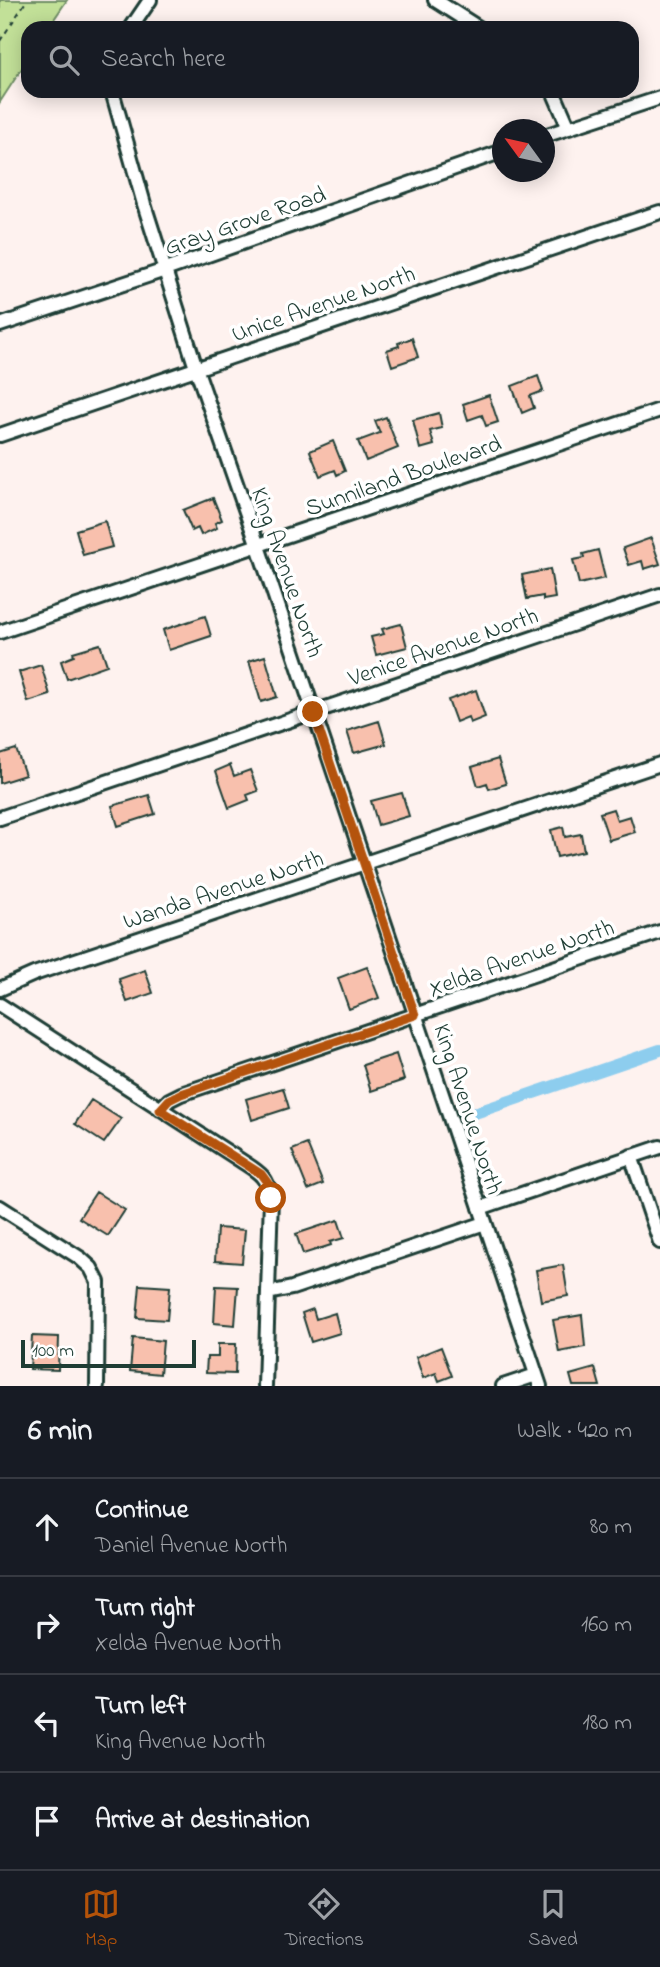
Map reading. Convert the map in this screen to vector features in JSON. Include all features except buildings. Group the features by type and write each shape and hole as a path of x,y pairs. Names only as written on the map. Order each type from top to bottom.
{"street":[{"path":"136,21 150,0"},
{"path":"435,0 467,21"},
{"name":"King Avenue North","path":"112,98 196,368 538,1380"},
{"path":"556,98 569,128"},
{"path":"555,132 660,99"},
{"name":"Gray Grove Road","path":"0,326 492,155"},
{"name":"Unice Avenue North","path":"0,435 660,212"},
{"name":"Sunniland Boulevard","path":"0,632 660,411"},
{"name":"Venice Avenue North","path":"0,818 660,595"},
{"name":"Wanda Avenue North","path":"0,989 34,974 660,764"},
{"name":"Xelda Avenue North","path":"160,1110 169,1100 181,1094 660,932"},
{"path":"0,1005 261,1174 269,1185 271,1198 265,1386"},
{"path":"480,1208 660,1147"},
{"path":"631,1156 660,1242"},
{"path":"0,1207 80,1258 91,1268 98,1282 97,1386"},
{"path":"268,1293 292,1288 485,1223"},
{"path":"503,1386 538,1380"}],"path":[{"path":"0,41 27,0"}],"green space":[{"path":"0,0 67,0 53,21 21,21 21,70 0,102"}],"waterway":[{"path":"463,1117 660,1050"}],"route":[{"path":"271,1198 269,1185 261,1174 160,1110 169,1100 181,1094 415,1015 313,712"}]}
